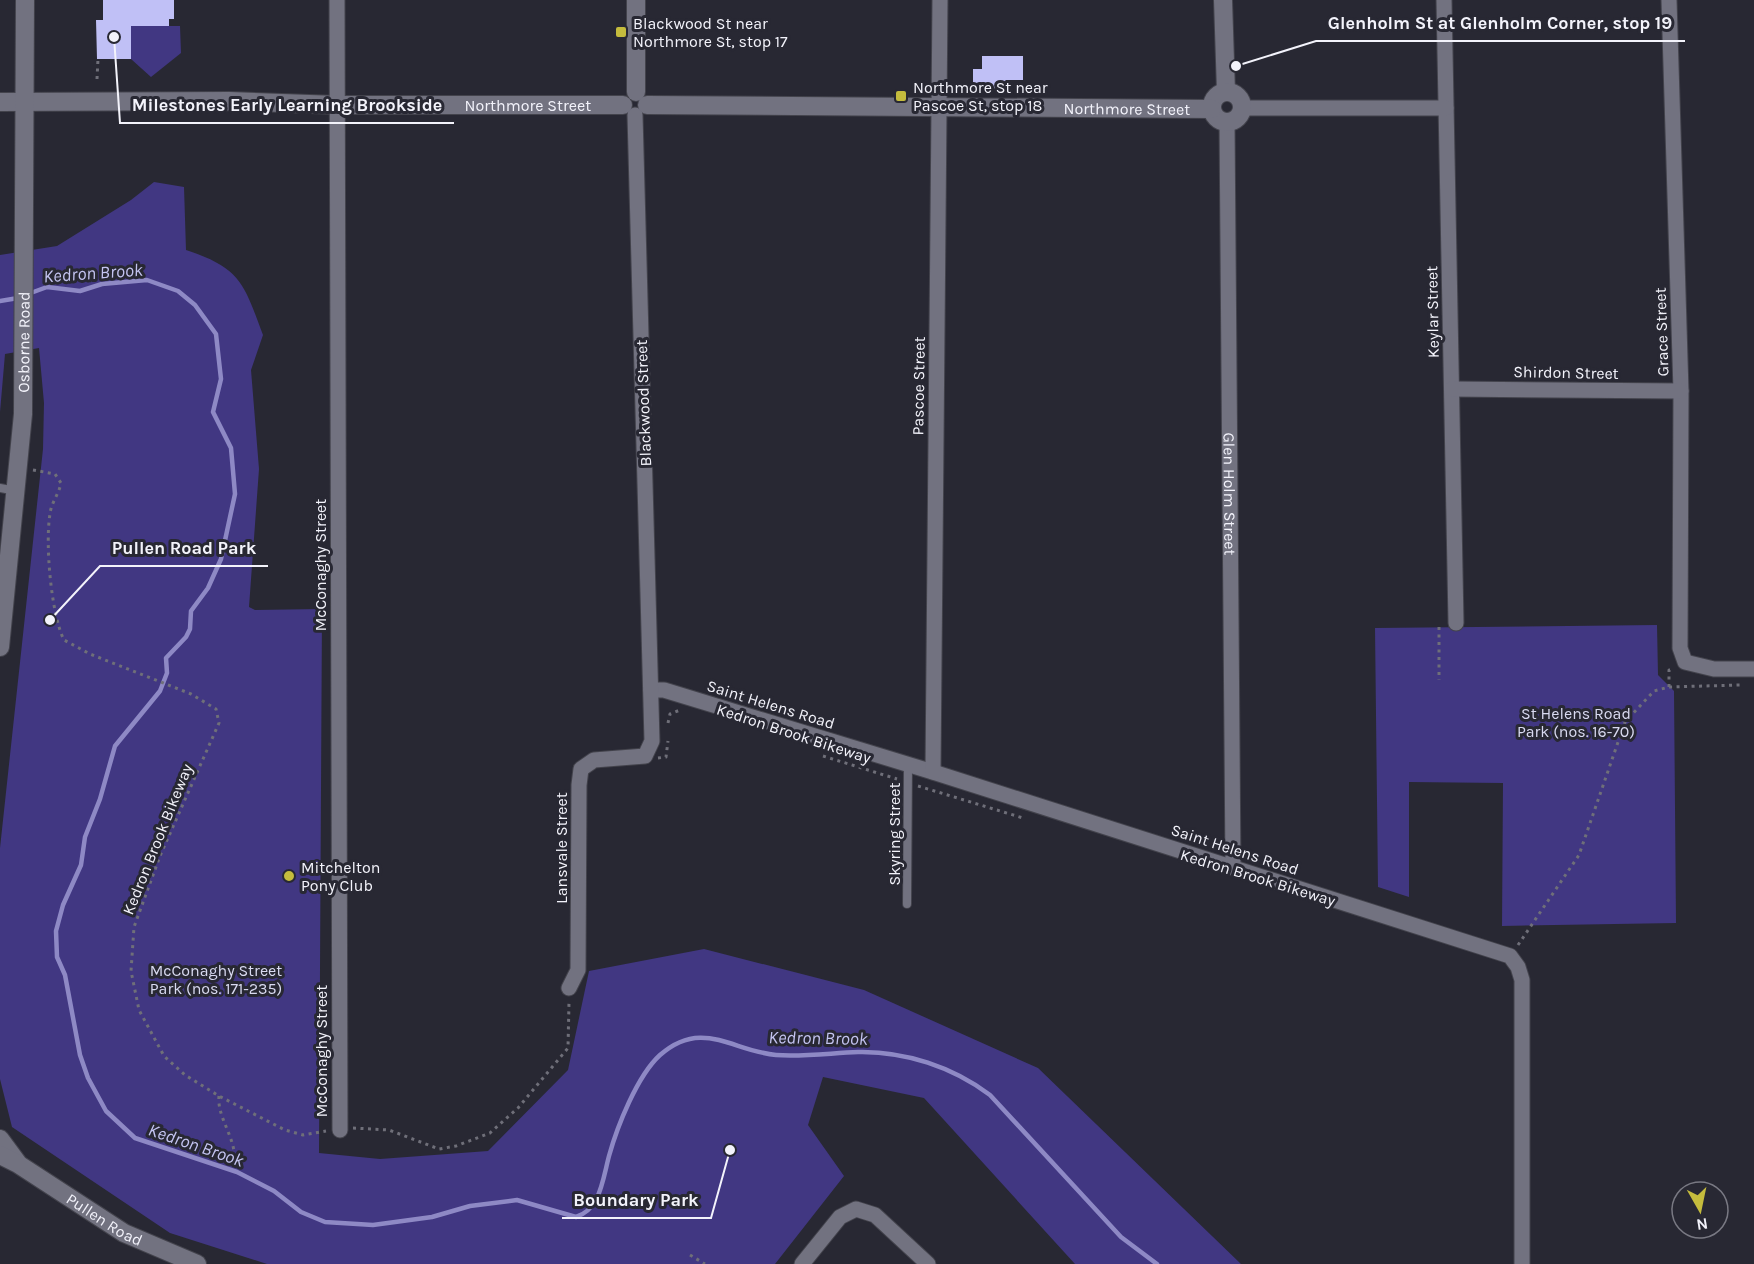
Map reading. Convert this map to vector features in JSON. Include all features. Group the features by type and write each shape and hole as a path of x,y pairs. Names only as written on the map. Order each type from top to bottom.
{"street":[{"name":"Osborne Road","path":"0,647 9,489 24,364 25,0"},
{"name":"McConaghy Street","path":"337,0 339,1130"},
{"name":"Blackwood Street","path":"636,0 635,104 651,690"},
{"name":"Pascoe Street","path":"933,772 940,0"},
{"path":"1223,0 1226,92"},
{"name":"Keylar Street","path":"1444,0 1456,623"},
{"name":"Grace Street","path":"1669,0 1681,392 1679,630 1684,662 1714,669 1754,669"},
{"path":"1226,92 1239,97 1243,108 1237,118 1227,122 1216,117 1212,109 1215,98 1226,92"},
{"name":"Northmore Street","path":"0,102 229,101 337,105 635,104 1212,109"},
{"path":"1243,108 1446,108"},
{"name":"Glen Holm Street","path":"1227,122 1233,867"},
{"name":"Shirdon Street","path":"1452,389 1681,392"},
{"path":"645,756 652,741 651,690"},
{"name":"Saint Helens Road","path":"651,690 664,690 933,772 1510,956"},
{"name":"Lansvale Street","path":"569,988 578,970 581,769 594,760 645,756"},
{"path":"1510,956 1518,967 1522,980 1522,1264"},
{"name":"Pullen Road","path":"0,1139 18,1164"},
{"name":"Pullen Road","path":"0,1155 18,1164 124,1233 197,1264"},
{"path":"802,1264 840,1217 856,1209 875,1215 928,1264"}],"lane":[{"name":"Skyring Street","path":"907,904 908,765"}],"path":[{"path":"97,79 98,59"},
{"name":"Kedron Brook Bikeway","path":"34,470 55,474 61,483 49,514 48,539 59,631 64,640 90,654 191,694 216,709 219,723 160,856 134,927 130,971 138,1010 164,1056 185,1075 219,1096 285,1130 303,1134 364,1127 388,1130 439,1149 456,1146 490,1133 518,1108 568,1048 569,988"},
{"path":"1439,627 1439,680"},
{"path":"1510,956 1579,855 1625,722 1654,690 1669,687 1743,684"},
{"path":"668,726 670,714 681,710"},
{"path":"645,756 666,757 668,735"},
{"name":"Kedron Brook Bikeway","path":"817,753 1030,820"},
{"path":"219,1096 221,1114 231,1134 234,1151"},
{"path":"690,1255 705,1264"}],"green space":[{"path":"131,26 180,26 181,53 151,77 131,59"},
{"name":"McConaghy Street Park (nos. 171-235)","path":"154,182 184,187 186,250 230,271 245,290 263,335 251,370 259,469 249,607 255,610 322,609 319,1153 380,1159 488,1151 568,1070 589,971 704,949 864,990 1038,1068 1241,1264 1075,1264 924,1098 823,1077 808,1125 844,1176 775,1264 267,1264 170,1233 12,1127 0,1079 0,848 43,449 44,403 39,348 5,354 0,412 0,255 57,246 131,200"},
{"name":"St Helens Road Park (nos. 16-70)","path":"1657,625 1658,675 1674,691 1676,923 1502,926 1503,783 1409,782 1409,897 1378,887 1375,628"}],"building":[{"path":"103,0 174,0 174,19 169,19 169,26 131,26 131,59 97,59 96,20 103,20"},
{"path":"982,56 1023,56 1023,80 1006,80 1006,89 973,89 973,69 982,69"}],"waterway":[{"name":"Kedron Brook","path":"28,294 47,287 80,291 102,284 147,280 178,291 195,305 216,334 221,379 213,412 231,448 235,494 221,559 208,588 191,611 190,629 186,637 166,658 167,673 160,691 115,746 100,799 85,837 81,865 63,905 56,931 57,957 65,975 80,1055 88,1078 106,1111 135,1138 237,1172 274,1191 301,1212 325,1222 373,1225 432,1217 470,1206 517,1200 576,1217 588,1211 596,1200 617,1131 643,1076 660,1055 675,1044 690,1039 704,1038 776,1055 858,1052 893,1054 944,1069 976,1085 990,1095 1121,1237 1157,1264"},
{"name":"Kedron Brook","path":"0,301 18,298"}],"place":[{"name":"Blackwood St near Northmore St, stop 17","path":"621,32"},
{"name":"Milestones Early Learning Brookside","path":"114,37"},
{"name":"Glenholm St at Glenholm Corner, stop 19","path":"1236,66"},
{"name":"Northmore St near Pascoe St, stop 18","path":"901,96"},
{"name":"Pullen Road Park","path":"50,620"},
{"name":"Mitchelton Pony Club","path":"289,876"},
{"name":"Boundary Park","path":"730,1150"}]}
